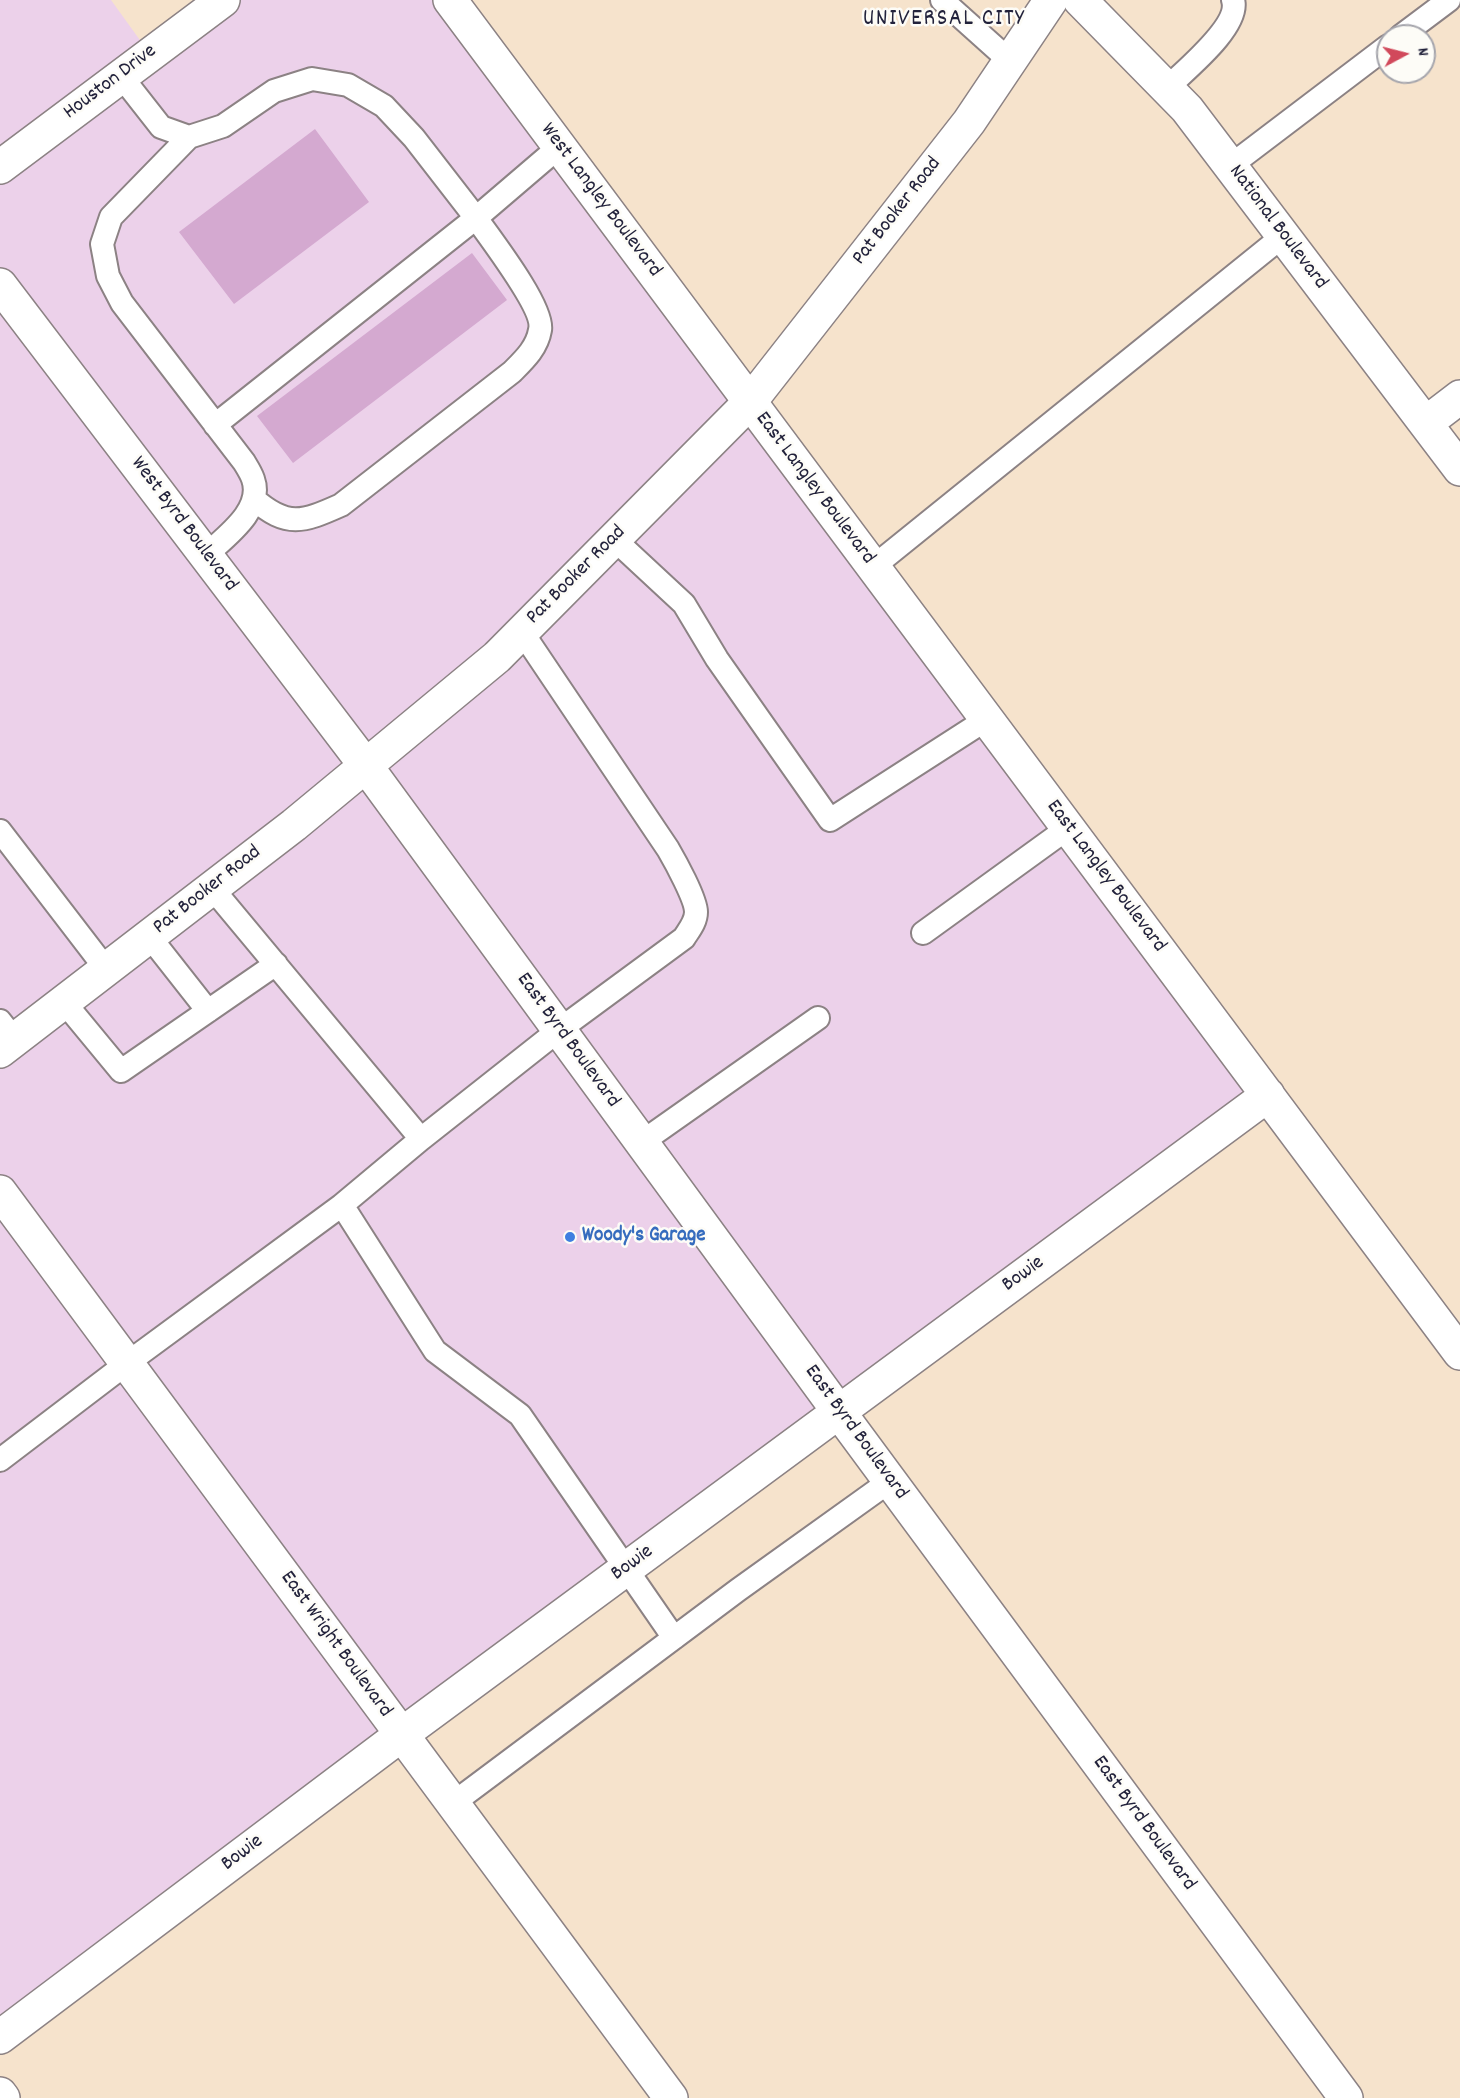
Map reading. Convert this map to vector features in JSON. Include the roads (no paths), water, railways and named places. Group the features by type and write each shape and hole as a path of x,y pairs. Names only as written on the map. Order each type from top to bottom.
{"street":[{"name":"Houston Drive","path":"0,167 223,0"},
{"name":"West Langley Boulevard","path":"450,0 749,403"},
{"name":"Pat Booker Road","path":"5,1037 64,1002 294,825 497,657 749,403 969,122 1051,0"},
{"name":"National Boulevard","path":"1080,0 1187,109 1460,469"},
{"name":"West Byrd Boulevard","path":"0,285 366,766"},
{"path":"1425,423 1460,397"},
{"name":"East Langley Boulevard","path":"749,403 1460,1353"},
{"name":"East Byrd Boulevard","path":"366,766 839,1412 1346,2098"},
{"name":"Bowie","path":"0,2037 401,1735 1268,1095"},
{"name":"East Wright Boulevard","path":"0,1192 670,2098"},
{"path":"0,2094 3,2098"}],"lane":[{"path":"942,0 1010,61"},
{"path":"1167,88 1229,24 1233,0"},
{"path":"1417,24 1449,0"},
{"path":"1230,166 1376,55"},
{"path":"121,76 161,127 189,137"},
{"path":"206,555 244,520 254,499 254,481 244,462 122,303 108,276 102,244 111,216 189,137 223,126 274,91 312,79 348,86 384,106 414,138 476,218 532,301 541,329 532,352 512,372 341,505 318,516 294,520 271,513 254,499"},
{"path":"215,425 476,218 559,147"},
{"path":"873,567 1283,236"},
{"path":"614,539 684,604 717,658 830,820 987,719"},
{"path":"0,1460 342,1205 559,1029 684,938 693,925 696,911 684,878 668,849 522,632"},
{"path":"922,933 1068,828"},
{"path":"0,831 106,969"},
{"path":"212,888 421,1139"},
{"path":"149,936 208,1011"},
{"path":"64,1002 121,1071 276,964"},
{"path":"642,1142 818,1018"},
{"path":"342,1205 435,1351 520,1415 674,1638"},
{"path":"452,1804 674,1638 890,1481"}],"place":[{"name":"Woody's Garage","path":"570,1237"}],"district":[{"name":"UNIVERSAL CITY","path":"944,21"}]}
